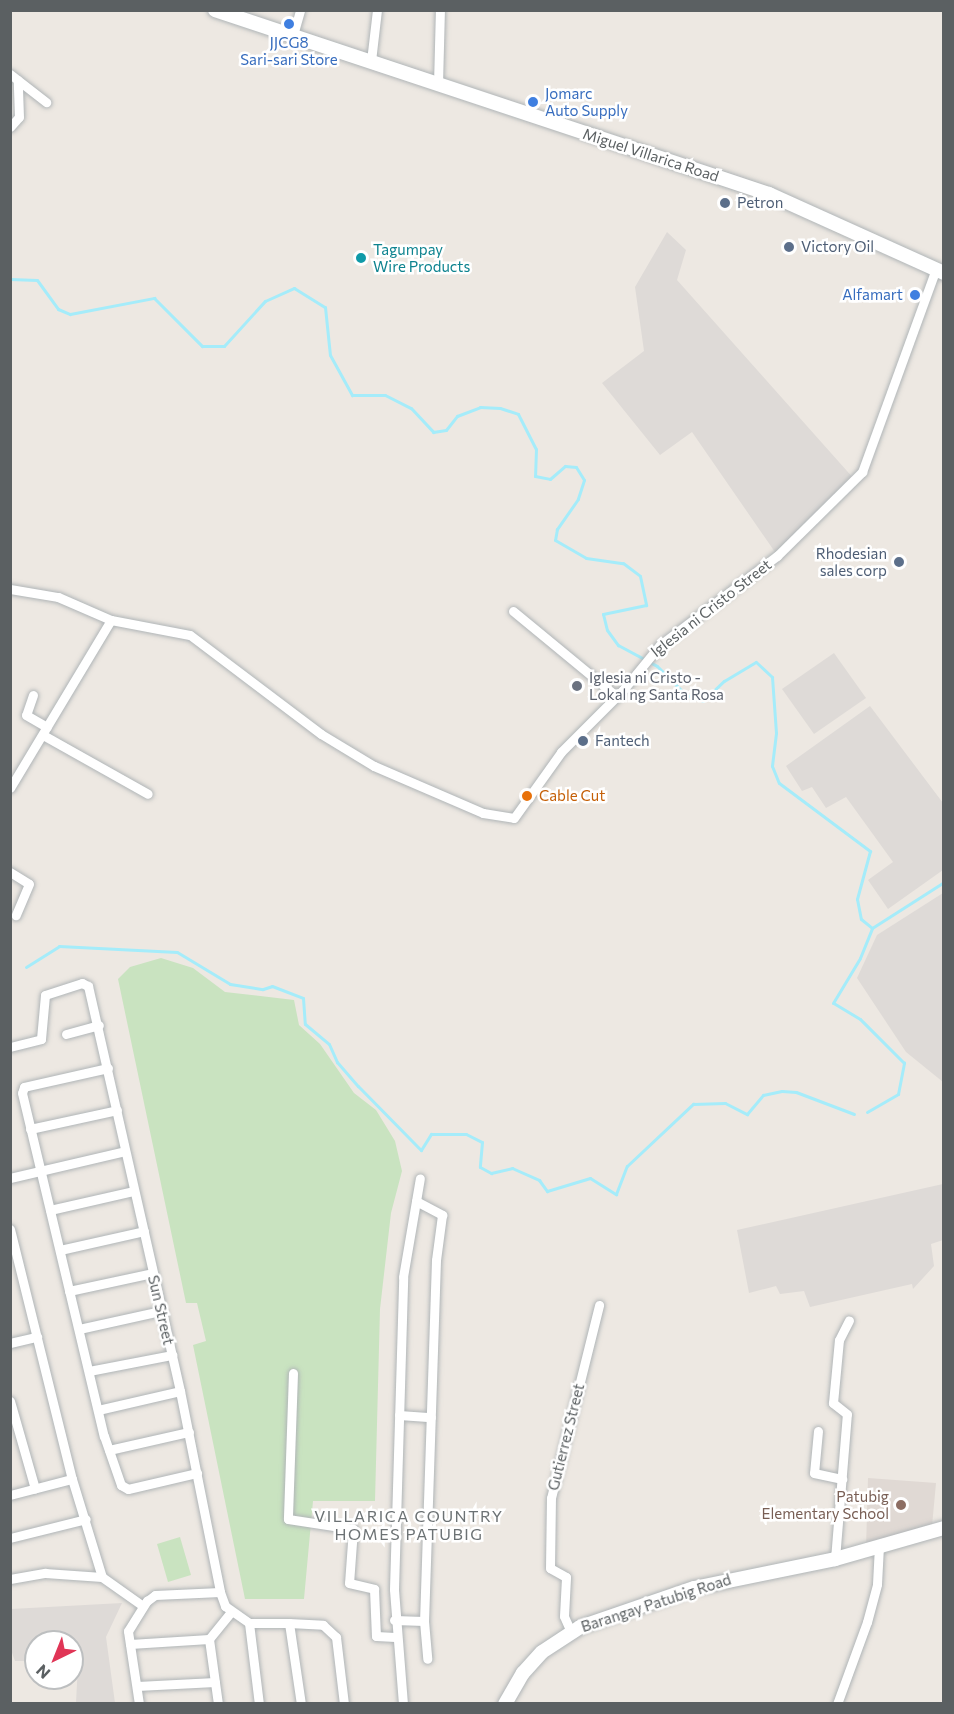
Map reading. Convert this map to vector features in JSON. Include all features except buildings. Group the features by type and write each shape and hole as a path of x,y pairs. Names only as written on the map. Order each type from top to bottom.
{"main road":[{"name":"Miguel Villarica Road","path":"218,11 769,194 940,271"},
{"name":"Barangay Patubig Road","path":"505,1704 536,1659 571,1632 694,1588 835,1559 944,1528"}],"street":[{"path":"293,35 300,10"},
{"path":"370,61 377,10"},
{"path":"438,84 440,10"},
{"path":"14,78 46,102"},
{"path":"10,127 19,117 14,78"},
{"name":"Iglesia ni Cristo Street","path":"10,589 58,597 111,620 190,635 321,734 374,766 483,813 514,818 561,752 616,696 660,645 777,556 862,471 940,271"},
{"path":"513,611 616,696"},
{"path":"10,788 111,620"},
{"path":"33,695 26,715 45,731 148,794"},
{"path":"10,872 29,884 16,915"},
{"name":"Sun Street","path":"10,1047 42,1039 45,994 82,983 93,993 133,1191 189,1432 220,1592 231,1612 249,1623"},
{"path":"66,1034 99,1025"},
{"path":"108,1068 24,1088 22,1093 30,1130 98,1410 121,1485 128,1489 197,1473"},
{"path":"30,1130 117,1110"},
{"path":"10,1178 125,1151"},
{"path":"403,1704 394,1620 399,1415 404,1277 420,1178"},
{"path":"50,1210 133,1191"},
{"path":"416,1201 441,1215 424,1621 427,1659"},
{"path":"10,1229 72,1479 102,1577"},
{"path":"60,1250 144,1231"},
{"path":"69,1291 153,1273"},
{"name":"Gutierrez Street","path":"571,1632 564,1616 566,1577 551,1570 549,1561 551,1498 599,1305"},
{"path":"79,1329 161,1311"},
{"path":"835,1559 847,1414 833,1403 838,1340 849,1320"},
{"path":"10,1343 37,1337"},
{"path":"89,1371 172,1355"},
{"path":"293,1373 288,1519 353,1529 349,1583 374,1589 376,1636 395,1637"},
{"path":"98,1410 180,1391"},
{"path":"10,1401 35,1489"},
{"path":"399,1415 431,1417"},
{"path":"818,1431 814,1473 842,1479"},
{"path":"109,1450 189,1432"},
{"path":"10,1495 72,1479"},
{"path":"10,1538 86,1519"},
{"path":"837,1704 867,1622 877,1584 879,1548"},
{"path":"10,1579 45,1573 102,1577 143,1606"},
{"path":"139,1704 128,1631 143,1606 155,1595 220,1592"},
{"path":"130,1644 208,1639 231,1612"},
{"path":"394,1620 424,1621"},
{"path":"259,1704 249,1623 323,1625 336,1636 344,1704"},
{"path":"289,1623 301,1704"},
{"path":"208,1639 218,1704"},
{"path":"137,1686 215,1682"}],"shaded area":[{"path":"667,232 686,250 677,280 855,480 777,555 692,432 660,455 602,383 644,351 635,287"},
{"path":"834,653 866,698 814,734 782,689"},
{"path":"870,706 943,803 943,870 888,909 868,880 893,862 846,797 826,808 812,787 802,791 786,766"},
{"path":"943,893 943,1082 906,1052 857,978 877,935"},
{"path":"943,1184 943,1240 931,1244 934,1266 913,1289 912,1284 810,1307 804,1291 780,1294 776,1286 749,1293 737,1230"},
{"name":"Patubig Elementary School","path":"868,1478 936,1483 932,1526 866,1549"},
{"path":"122,1603 106,1637 115,1703 76,1703 77,1690 84,1690 84,1630 24,1630 24,1661 15,1661 11,1650 11,1609"}],"green space":[{"path":"161,958 193,968 225,992 294,1000 299,1025 320,1044 354,1093 376,1110 395,1141 402,1171 391,1213 380,1309 375,1501 313,1501 304,1599 245,1599 193,1345 206,1341 197,1303 186,1303 118,979 130,967"},
{"path":"180,1537 191,1575 168,1582 157,1544"}],"waterway":[{"path":"10,279 37,280 58,309 70,314 154,298 202,346 224,346 265,301 294,288 325,307 330,355 352,395 385,395 411,408 433,432 446,430 457,416 480,407 500,408 518,414 536,449 535,476 550,479 565,466 576,467 584,480 578,499 557,529 555,540 586,558 623,563 640,576 646,605 603,614 607,630 618,645 657,666 686,695 703,701 724,681 756,662 772,677 776,733 772,766 779,783 870,851 857,899 861,919 872,928"},
{"path":"872,928 944,882"},
{"path":"867,1112 898,1094 904,1063 860,1019 833,1003 860,958 872,928"},
{"path":"26,967 59,946 177,952 230,984 263,989 272,986 303,998 305,1024 329,1044 337,1062 421,1150 431,1134 466,1134 482,1142 480,1167 491,1173 512,1168 539,1180 547,1191 590,1178 616,1194 627,1166 693,1104 725,1103 747,1114 763,1095 782,1091 796,1092 854,1114"}],"place":[{"name":"JJCG8 Sari-sari Store","path":"289,24"},
{"name":"Jomarc Auto Supply","path":"533,102"},
{"name":"Petron","path":"725,203"},
{"name":"Victory Oil","path":"789,247"},
{"name":"Tagumpay Wire Products","path":"361,258"},
{"name":"Alfamart","path":"915,295"},
{"name":"Rhodesian sales corp","path":"899,562"},
{"name":"Iglesia ni Cristo - Lokal ng Santa Rosa","path":"577,686"},
{"name":"Fantech","path":"583,741"},
{"name":"Cable Cut","path":"527,796"},
{"name":"Patubig Elementary School","path":"901,1505"}],"district":[{"name":"VILLARICA COUNTRY HOMES PATUBIG","path":"409,1525"}]}
